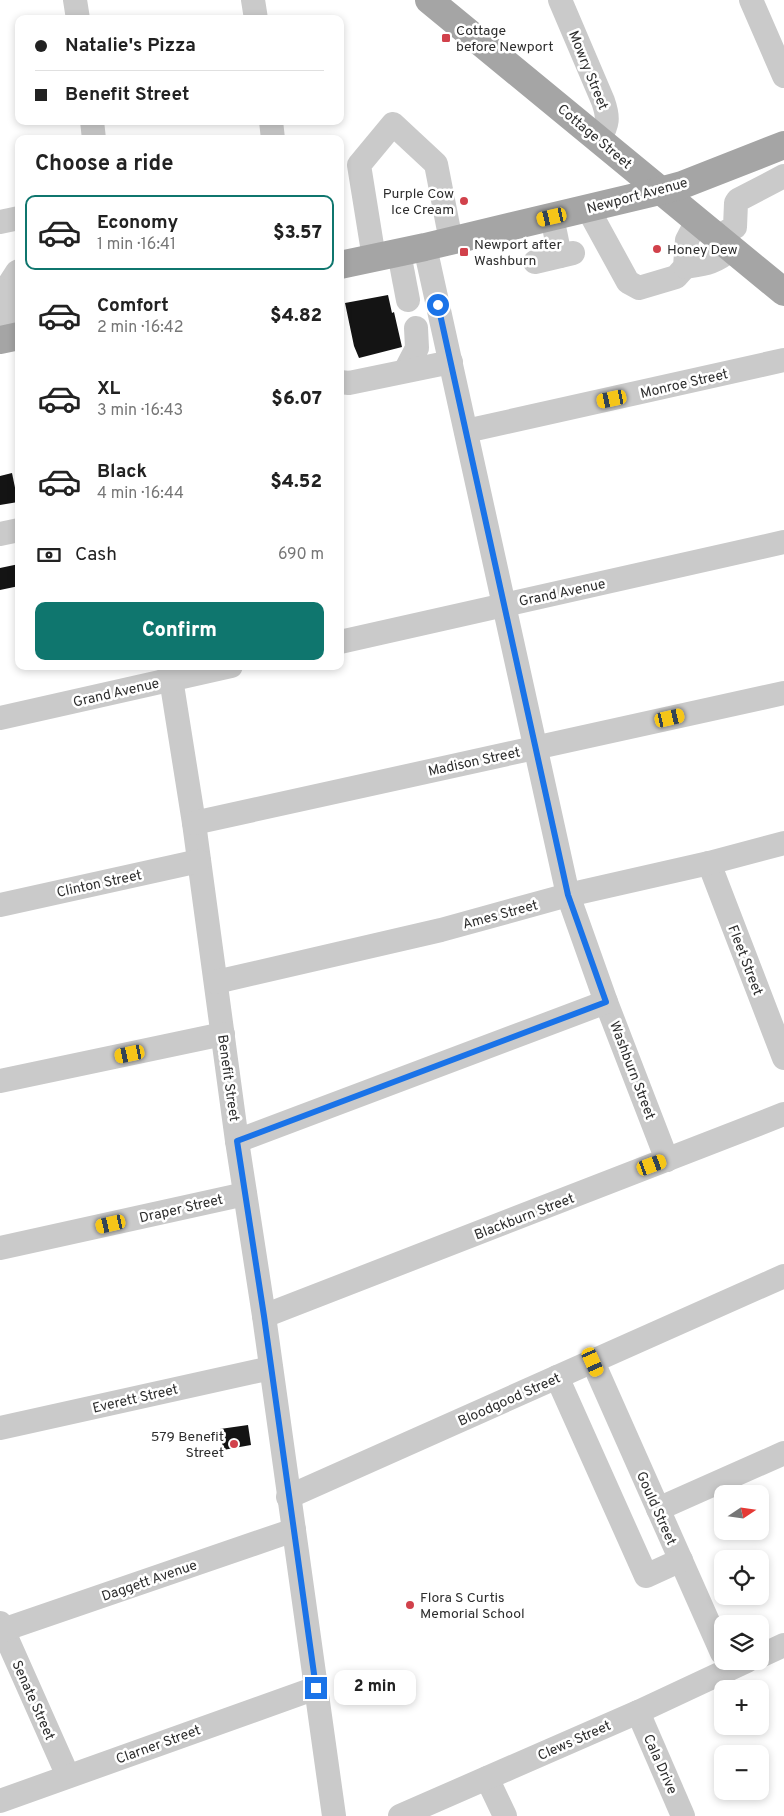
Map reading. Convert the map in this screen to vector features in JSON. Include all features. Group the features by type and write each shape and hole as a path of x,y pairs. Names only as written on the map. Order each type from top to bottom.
{"main road":[{"name":"Cottage Street","path":"429,0 784,292"},
{"name":"Newport Avenue","path":"344,264 451,241 660,191 682,185 783,147"}],"street":[{"path":"75,0 77,15"},
{"path":"253,0 255,15"},
{"name":"Mowry Street","path":"560,0 604,101 607,113 607,126 599,140"},
{"path":"751,0 784,76"},
{"path":"408,300 386,256 359,165 394,124 436,164 451,241"},
{"path":"588,209 628,282 639,288 676,277 685,267 687,240 715,236 735,227 736,203 738,200 784,176"},
{"path":"535,262 567,255 552,217"},
{"path":"0,222 15,219"},
{"path":"685,267 709,263 721,258 715,236"},
{"name":"Washburn Street","path":"425,247 568,895 606,1002 668,1160"},
{"path":"11,338 10,292 15,278"},
{"path":"405,372 417,348 416,328"},
{"name":"Monroe Street","path":"466,431 784,360"},
{"path":"344,382 451,362"},
{"path":"0,534 15,531"},
{"name":"Grand Avenue","path":"344,641 784,542"},
{"name":"Grand Avenue","path":"0,718 170,673 196,670"},
{"name":"Benefit Street","path":"170,673 194,823 237,1141 264,1316 334,1816"},
{"name":"Madison Street","path":"194,823 784,693"},
{"name":"Ames Street","path":"216,982 441,930 568,895 708,863 784,843"},
{"name":"Clinton Street","path":"0,905 199,861"},
{"name":"Fleet Street","path":"708,863 784,1058"},
{"path":"237,1141 606,1002"},
{"path":"0,1082 223,1034"},
{"name":"Blackburn Street","path":"264,1316 784,1114"},
{"name":"Draper Street","path":"0,1248 245,1194"},
{"name":"Bloodgood Street","path":"288,1498 784,1276"},
{"name":"Gould Street","path":"593,1362 681,1560 714,1627"},
{"name":"Everett Street","path":"0,1428 271,1368"},
{"path":"557,1377 646,1576 681,1560"},
{"path":"658,1509 784,1453"},
{"name":"Daggett Avenue","path":"2,1626 294,1530"},
{"name":"Senate Street","path":"2,1626 68,1776"},
{"path":"769,1652 784,1645"},
{"name":"Clews Street","path":"400,1816 638,1712 715,1670"},
{"name":"Clarner Street","path":"0,1801 316,1688"},
{"name":"Cala Drive","path":"638,1712 683,1816"},
{"path":"487,1778 505,1816"}],"building":[{"path":"388,295 402,347 359,358 354,346 345,303"},
{"path":"12,473 15,488 15,502 0,505 0,476"},
{"path":"15,565 15,587 0,590 0,568"},
{"path":"248,1425 251,1445 223,1450 220,1429"}],"place":[{"name":"Cottage before Newport","path":"446,38"},
{"name":"Purple Cow Ice Cream","path":"464,201"},
{"name":"Honey Dew","path":"657,249"},
{"name":"Newport after Washburn","path":"464,252"},
{"name":"579 Benefit Street","path":"234,1444"},
{"name":"Flora S Curtis Memorial School","path":"410,1605"}],"route":[{"path":"316,1688 264,1316 237,1141 606,1002 568,895 438,305"}]}
